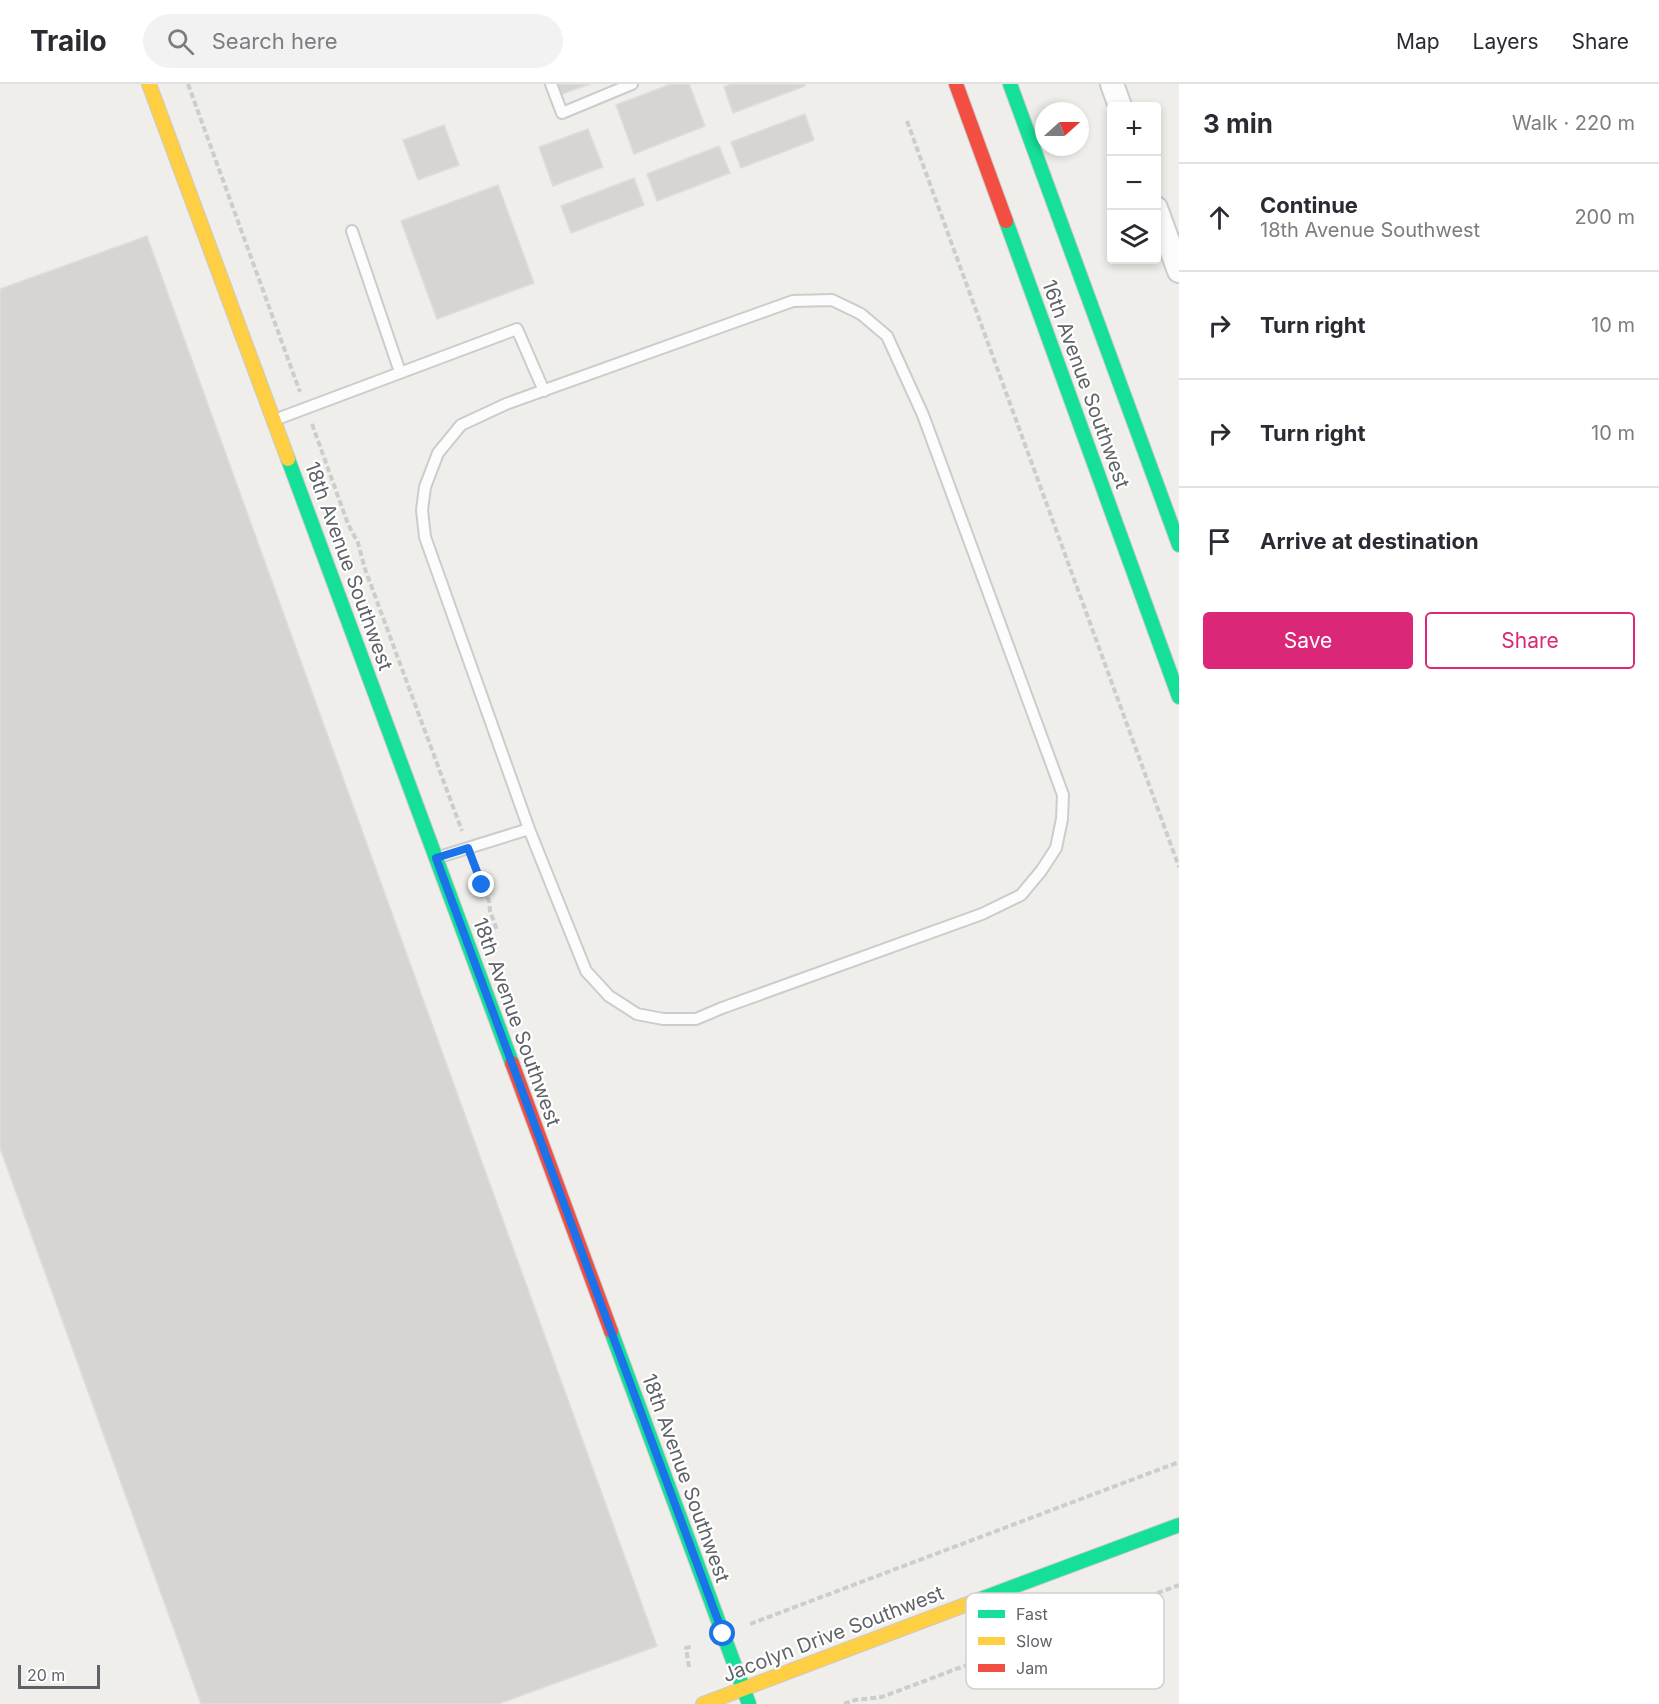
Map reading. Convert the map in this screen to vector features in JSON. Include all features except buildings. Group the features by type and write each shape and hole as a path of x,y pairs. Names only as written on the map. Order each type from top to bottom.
{"street":[{"name":"18th Avenue Southwest","path":"149,84 749,1704"},
{"name":"16th Avenue Southwest","path":"956,84 1179,697"},
{"name":"16th Avenue Southwest","path":"1010,84 1179,545"},
{"path":"1112,84 1119,102"},
{"path":"1157,210 1179,270"},
{"name":"Jacolyn Drive Southwest","path":"999,1593 1179,1525"},
{"name":"Jacolyn Drive Southwest","path":"703,1704 966,1605"}],"lane":[{"path":"551,84 562,113 632,84"},
{"path":"352,231 400,372"},
{"path":"832,300 861,314 886,336 923,415 1063,795 1062,819 1056,848 1021,895 982,914 696,1019 663,1018 637,1014 609,996 586,971 529,829 426,537 422,510 424,487 438,453 461,425 506,404 793,301 832,300"},
{"path":"274,420 517,329 544,391"},
{"path":"436,858 529,829"}],"path":[{"path":"188,84 348,524 358,543 365,569 489,901 498,933"},
{"path":"907,121 1179,867"},
{"path":"743,1618 747,1625 1179,1462"},
{"path":"1158,1593 1179,1585"},
{"path":"689,1667 686,1648 693,1646"},
{"path":"844,1704 855,1700 882,1697 966,1665"}],"traffic: fast":[{"path":"1010,84 1179,545"},
{"path":"1006,221 1179,697"},
{"path":"288,459 512,1063"},
{"path":"611,1331 749,1704"},
{"path":"997,1593 1179,1525"}],"traffic: slow":[{"path":"149,84 288,459"},
{"path":"703,1704 966,1605"}],"traffic: jam":[{"path":"956,84 1006,221"},
{"path":"512,1063 611,1331"}],"route":[{"path":"482,885 468,848 436,858 723,1634"}]}
